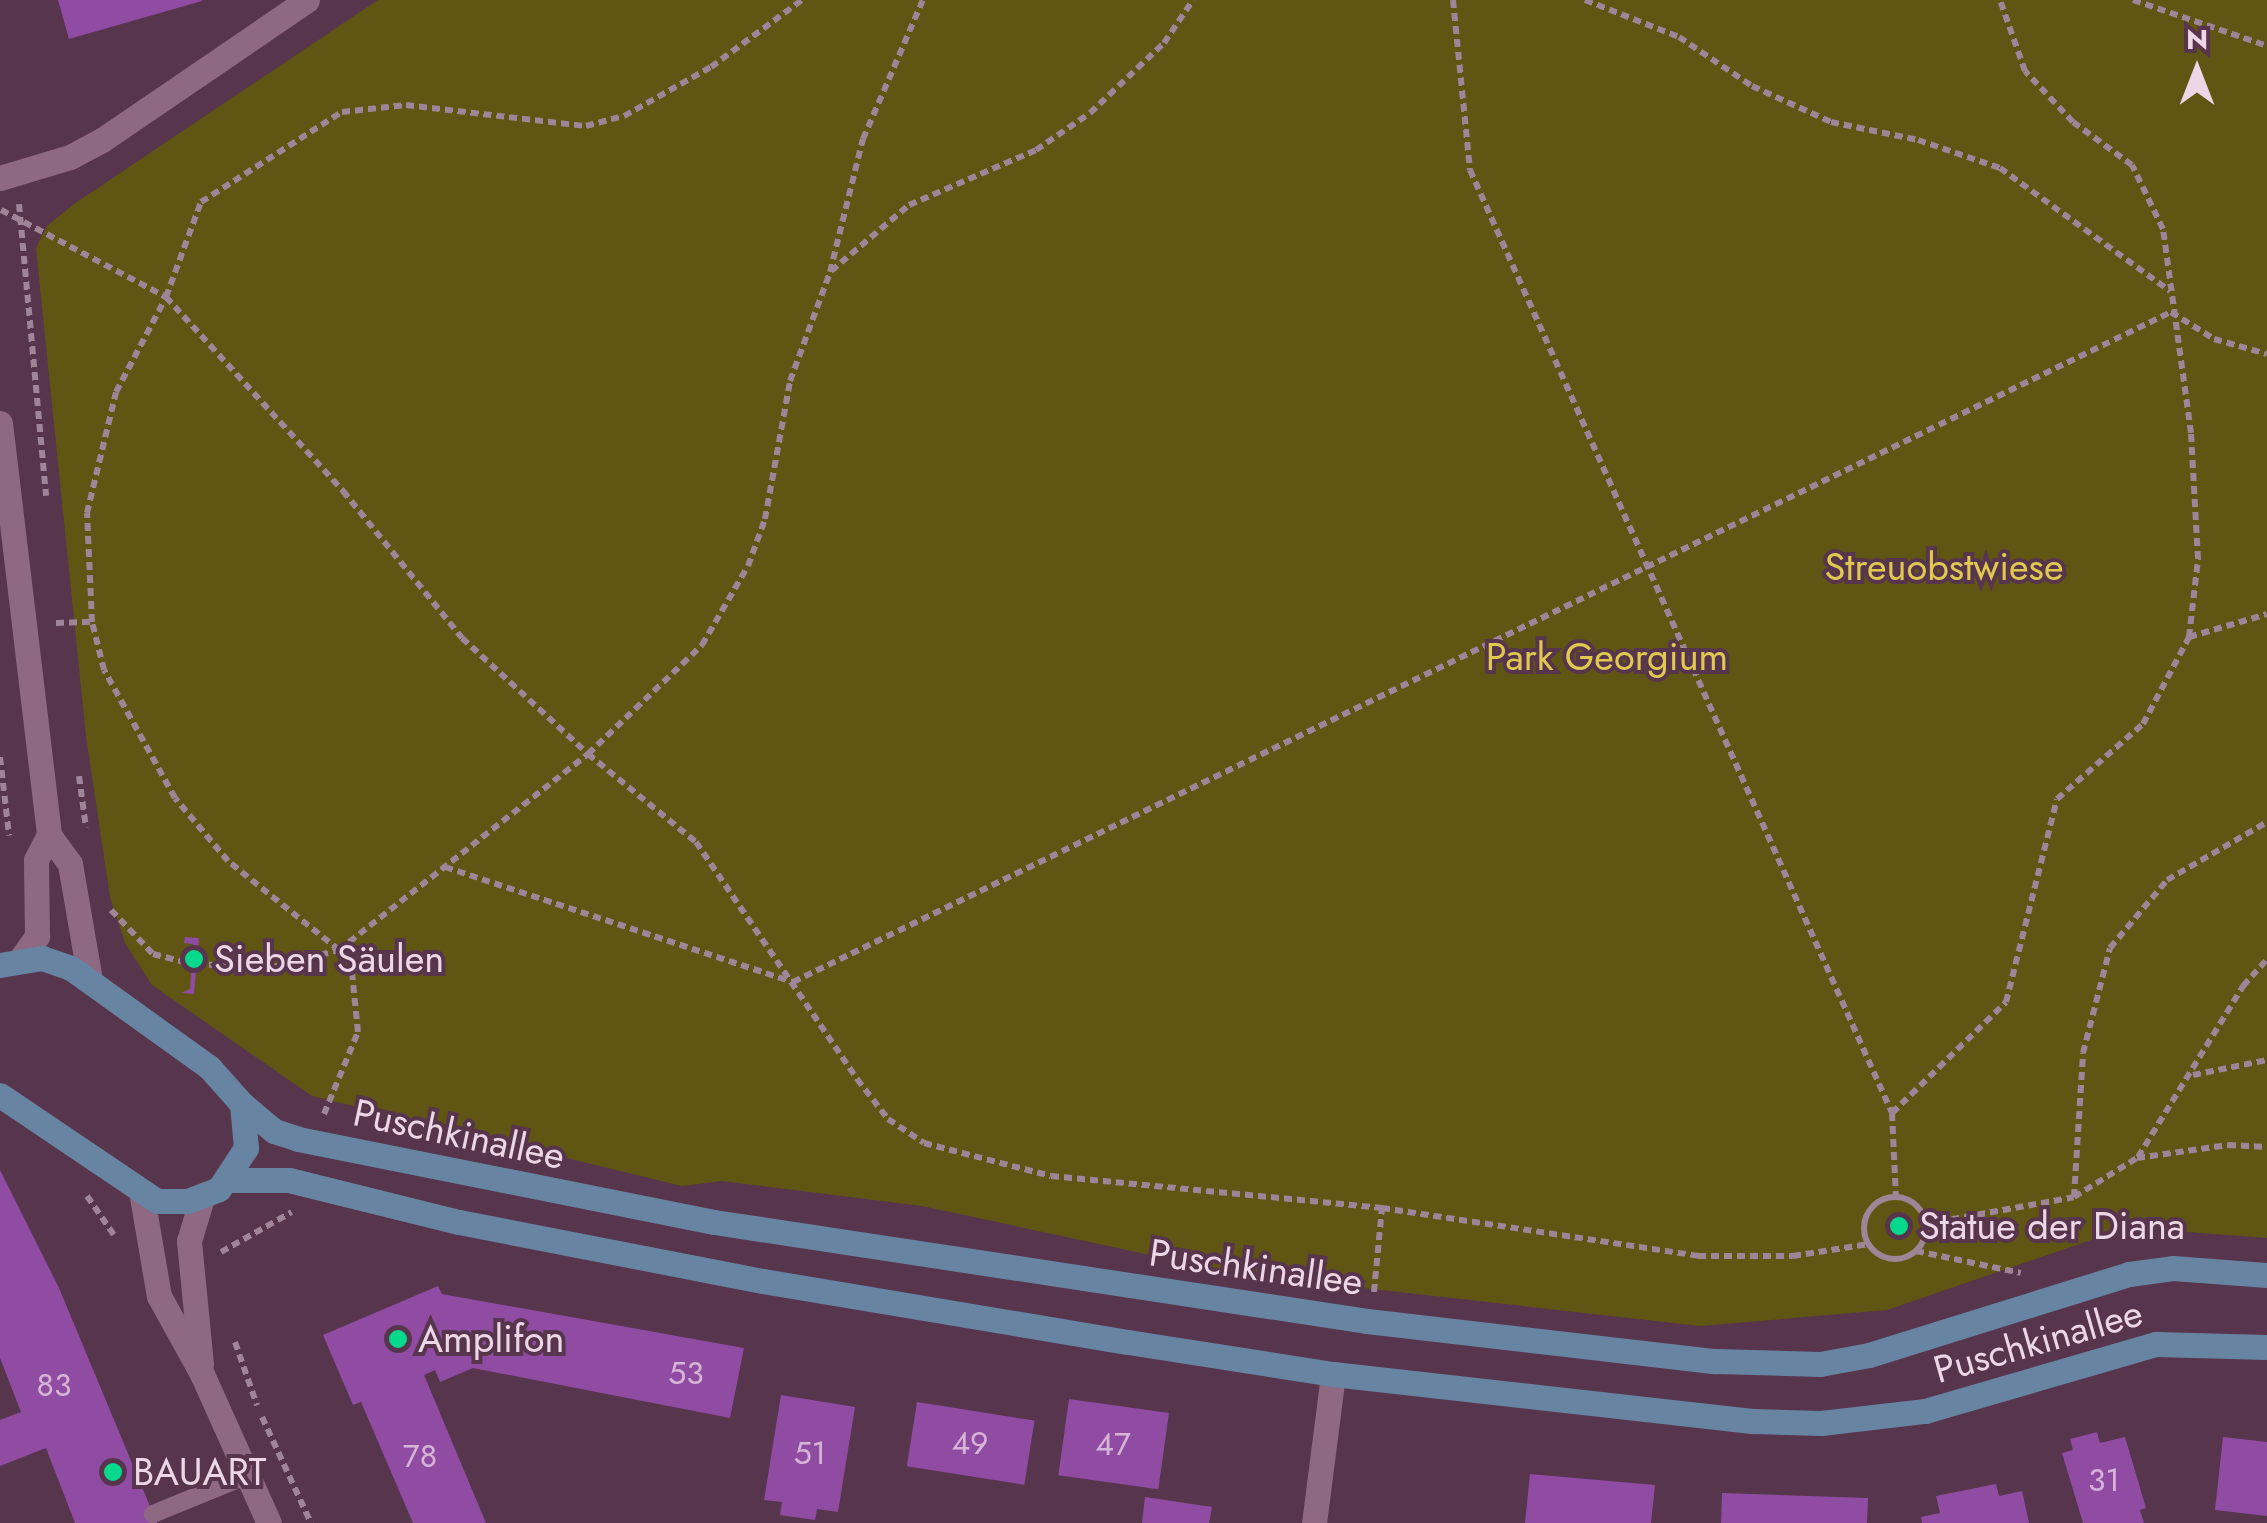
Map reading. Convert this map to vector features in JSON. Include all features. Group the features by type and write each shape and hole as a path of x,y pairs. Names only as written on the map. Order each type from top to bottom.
{"main road":[{"path":"0,1096 142,1197 172,1203 202,1198 230,1180 246,1148 242,1104 209,1067 90,980 58,962 11,961"},
{"name":"Puschkinallee","path":"242,1104 274,1131 298,1139 714,1222 1367,1321 1715,1361 1820,1364 1869,1355 2129,1274 2173,1268 2267,1275"},
{"name":"Puschkinallee","path":"230,1180 289,1180 459,1222 763,1280 1333,1374 1821,1424 1925,1411 2156,1344 2267,1346"}],"street":[{"path":"9,176 102,140 307,0"},
{"path":"0,423 49,835 70,864 90,980"},
{"path":"11,961 37,936 36,860 49,835"},
{"path":"142,1197 159,1296 202,1374 268,1523"},
{"path":"202,1198 189,1252 202,1374"},
{"path":"1314,1523 1333,1374"}],"lane":[{"path":"154,1514 248,1476"}],"path":[{"path":"340,1120 323,1116 358,1032 352,973 340,950 228,861 174,798 112,690 92,622 91,486 116,392 166,296 201,202 342,112 406,105 586,126 624,116 711,67 802,0"},
{"path":"96,904 118,912 154,954 194,964 270,968 340,950 588,754 702,645 748,566 765,519 790,381 830,272 864,139 923,0"},
{"path":"830,272 908,205 1036,150 1090,114 1154,54 1193,0"},
{"path":"1453,0 1470,170 1892,1113 1896,1197"},
{"path":"1585,0 1679,36 1752,86 1831,122 1918,140 2000,168 2171,292"},
{"path":"1892,1113 2006,1002 2057,799 2143,724 2189,637 2198,559 2193,469 2163,228 2132,165 2074,122 2025,71 2000,0"},
{"path":"2132,0 2267,46"},
{"path":"9,176 21,225 48,512"},
{"path":"0,209 21,225 166,296 343,492 462,638 588,754 696,842 888,1119 924,1142 983,1161 1051,1176 1382,1208 1698,1256 1793,1256 1869,1244 1891,1258 1916,1251 2028,1274"},
{"path":"445,867 794,982 2171,312"},
{"path":"2171,312 2214,339 2267,354"},
{"path":"55,605 59,642"},
{"path":"2189,637 2267,614"},
{"path":"56,623 92,622"},
{"path":"76,754 88,843"},
{"path":"2074,1197 2083,1053 2110,948 2166,880 2267,822"},
{"path":"2138,1158 2244,986 2267,960"},
{"path":"2192,1075 2267,1060"},
{"path":"1926,1224 2074,1197 2138,1158 2228,1145 2267,1147"},
{"path":"1869,1244 1866,1217 1878,1202 1896,1197 1913,1202 1926,1224"},
{"path":"227,1253 294,1210"},
{"path":"1916,1251 1926,1224"},
{"path":"1355,1296 1391,1301"},
{"path":"232,1330 243,1372 311,1523"}],"green space":[{"name":"Park Georgium","path":"378,0 2267,0 2267,1238 2174,1231 2091,1240 1887,1310 1700,1326 1239,1274 922,1206 722,1181 682,1186 312,1096 152,985 125,943 110,897 86,736 36,248 47,226 74,204"}],"building":[{"path":"58,0 202,0 202,1 69,39"},
{"path":"185,937 199,938 194,994 181,993 190,989 193,944 184,943"},
{"path":"0,1170 59,1288 157,1523 75,1523 46,1448 0,1466 0,1420 21,1412 0,1358"},
{"path":"438,1286 442,1294 744,1348 730,1418 473,1368 440,1382 435,1370 424,1375 486,1523 413,1523 361,1402 353,1405 323,1335"},
{"path":"781,1395 855,1407 838,1512 817,1509 815,1520 780,1515 782,1502 764,1500"},
{"path":"1069,1399 1169,1413 1158,1489 1058,1475"},
{"path":"917,1402 1035,1421 1024,1485 907,1466"},
{"path":"2097,1432 2100,1443 2125,1437 2146,1508 2140,1510 2144,1523 2083,1523 2062,1453 2073,1450 2070,1439"},
{"path":"2223,1437 2267,1442 2267,1516 2215,1510"},
{"path":"1530,1474 1655,1485 1651,1523 1525,1523"},
{"path":"1996,1484 1999,1496 2022,1491 2029,1523 1922,1523 1921,1517 1940,1513 1936,1496"},
{"path":"1722,1493 1868,1498 1867,1523 1721,1523"},
{"path":"1145,1497 1212,1507 1209,1523 1142,1523"}],"place":[{"name":"Sieben Säulen","path":"194,959"},
{"name":"Statue der Diana","path":"1899,1226"},
{"name":"Amplifon","path":"398,1339"},
{"name":"BAUART","path":"113,1472"}],"park label":[{"name":"Streuobstwiese","path":"1944,567"}]}
